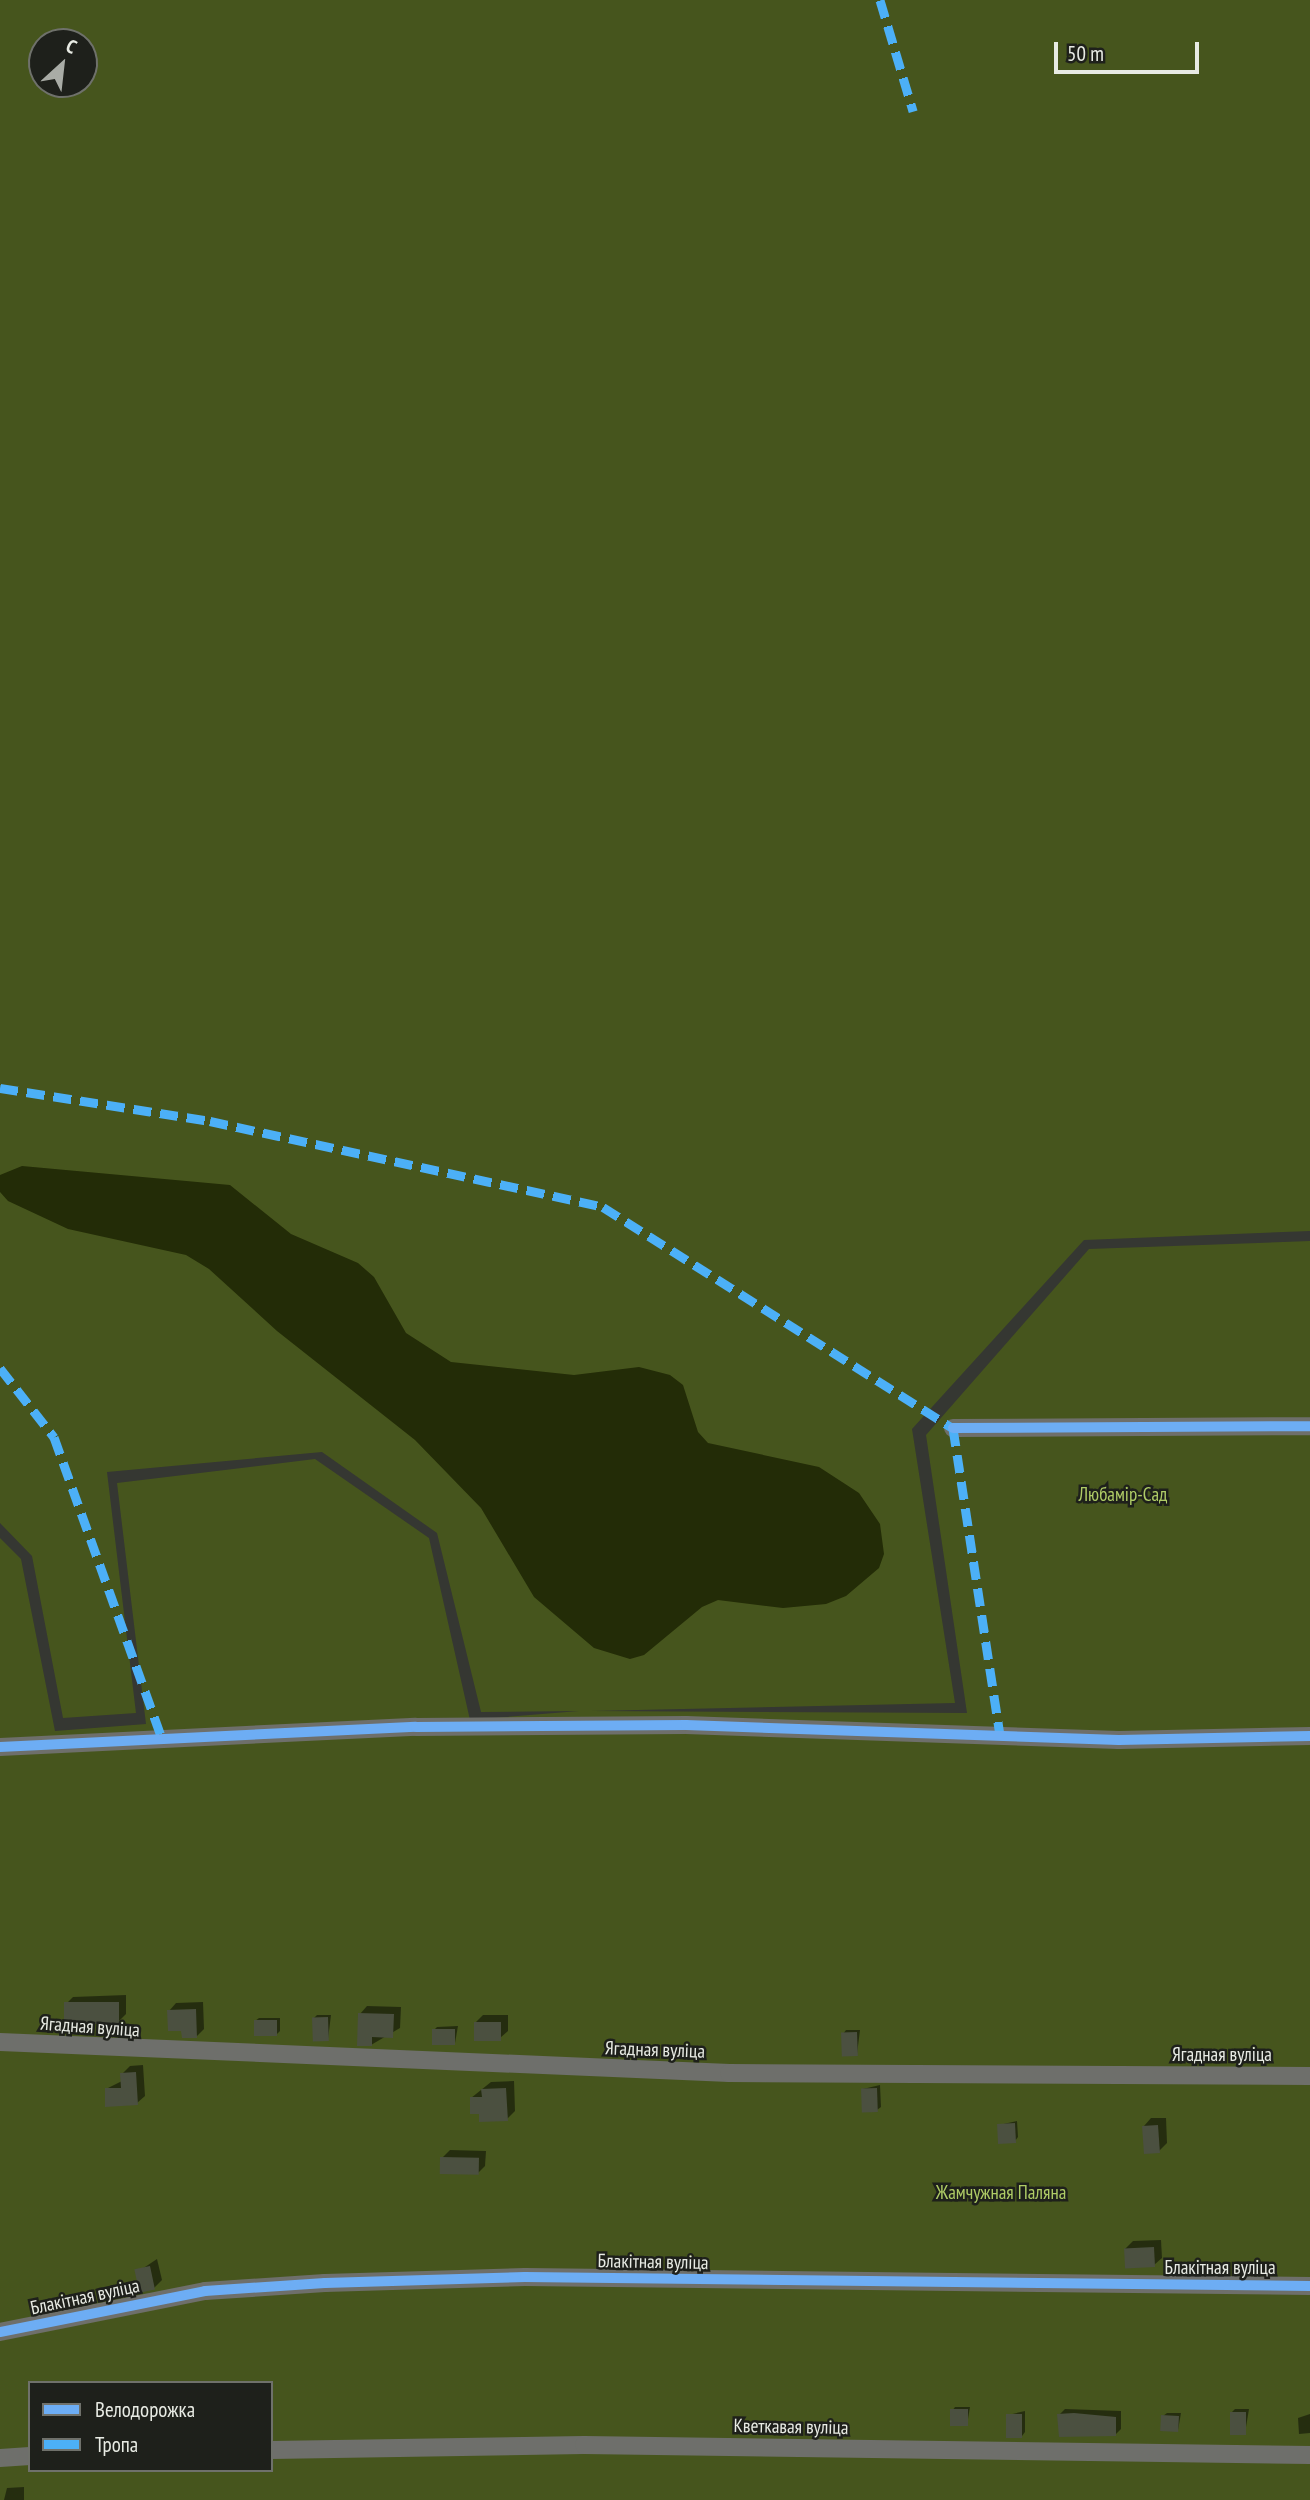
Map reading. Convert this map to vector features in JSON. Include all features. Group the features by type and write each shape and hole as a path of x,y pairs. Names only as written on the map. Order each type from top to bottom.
{"street":[{"path":"953,1428 1310,1426"},
{"path":"0,1747 443,1726 686,1725 1119,1740 1310,1736"},
{"name":"Ягадная вуліца","path":"0,2042 716,2073 1310,2076"},
{"name":"Блакітная вуліца","path":"0,2332 205,2291 325,2283 525,2277 1310,2286"},
{"name":"Кветкавая вуліца","path":"273,2450 584,2445 1310,2455"},
{"path":"0,2458 28,2456"}],"green space":[{"path":"0,0 1310,0 1310,1231 1084,1240 912,1429 955,1703 591,1711 967,1713 926,1435 1089,1249 1310,1241 1310,2500 0,2500 0,1538 21,1559 55,1731 146,1724 117,1483 315,1459 429,1538 470,1720 579,1711 481,1712 437,1533 322,1452 107,1472 136,1713 63,1718 32,1556 0,1523"}],"shaded area":[{"path":"22,1166 230,1185 291,1234 358,1263 374,1277 406,1333 451,1362 574,1375 639,1367 670,1375 683,1385 698,1432 708,1443 819,1467 859,1493 880,1524 884,1554 879,1568 846,1596 826,1604 783,1608 718,1600 702,1607 644,1655 630,1659 594,1648 534,1597 481,1508 415,1440 277,1331 209,1269 186,1255 68,1229 8,1201 0,1192 0,1175"}],"building":[{"path":"64,2002 119,2002 119,2024 64,2024"},
{"path":"196,2009 197,2038 182,2038 181,2031 168,2031 167,2010"},
{"path":"358,2013 394,2014 393,2038 372,2037 372,2046 357,2046"},
{"path":"328,2017 329,2041 313,2042 312,2018"},
{"path":"254,2020 277,2020 277,2036 254,2036"},
{"path":"474,2022 501,2022 501,2041 474,2041"},
{"path":"432,2029 455,2029 455,2045 432,2045"},
{"path":"857,2032 858,2056 842,2057 841,2033"},
{"path":"136,2072 138,2105 105,2107 105,2088 121,2088 120,2073"},
{"path":"506,2088 508,2121 479,2122 479,2114 470,2114 470,2097 482,2097 481,2089"},
{"path":"877,2088 878,2112 862,2113 861,2089"},
{"path":"1015,2123 1016,2143 998,2144 997,2124"},
{"path":"1158,2125 1160,2153 1144,2154 1142,2126"},
{"path":"440,2157 479,2158 479,2175 440,2174"},
{"path":"1154,2247 1155,2267 1125,2269 1124,2249"},
{"path":"150,2266 155,2289 139,2293 134,2269"},
{"path":"950,2409 968,2409 968,2426 950,2426"},
{"path":"1230,2412 1246,2412 1246,2435 1230,2435"},
{"path":"1006,2414 1022,2414 1022,2438 1006,2438"},
{"path":"1057,2414 1116,2417 1116,2436 1059,2437"},
{"path":"1161,2415 1179,2416 1178,2432 1160,2431"}],"marked path":[{"path":"880,0 913,111"},
{"path":"0,1088 210,1121 603,1207 953,1428 1000,1736"},
{"path":"0,1368 54,1437 163,1742"}],"cycle path":[{"path":"953,1428 1310,1426"},
{"path":"0,1747 416,1727 686,1725 1119,1740 1310,1736"},
{"path":"0,2332 205,2291 325,2283 525,2277 1310,2286"}],"park label":[{"name":"Любамір-Сад","path":"1123,1495"},
{"name":"Жамчужная Паляна","path":"1001,2193"}]}
